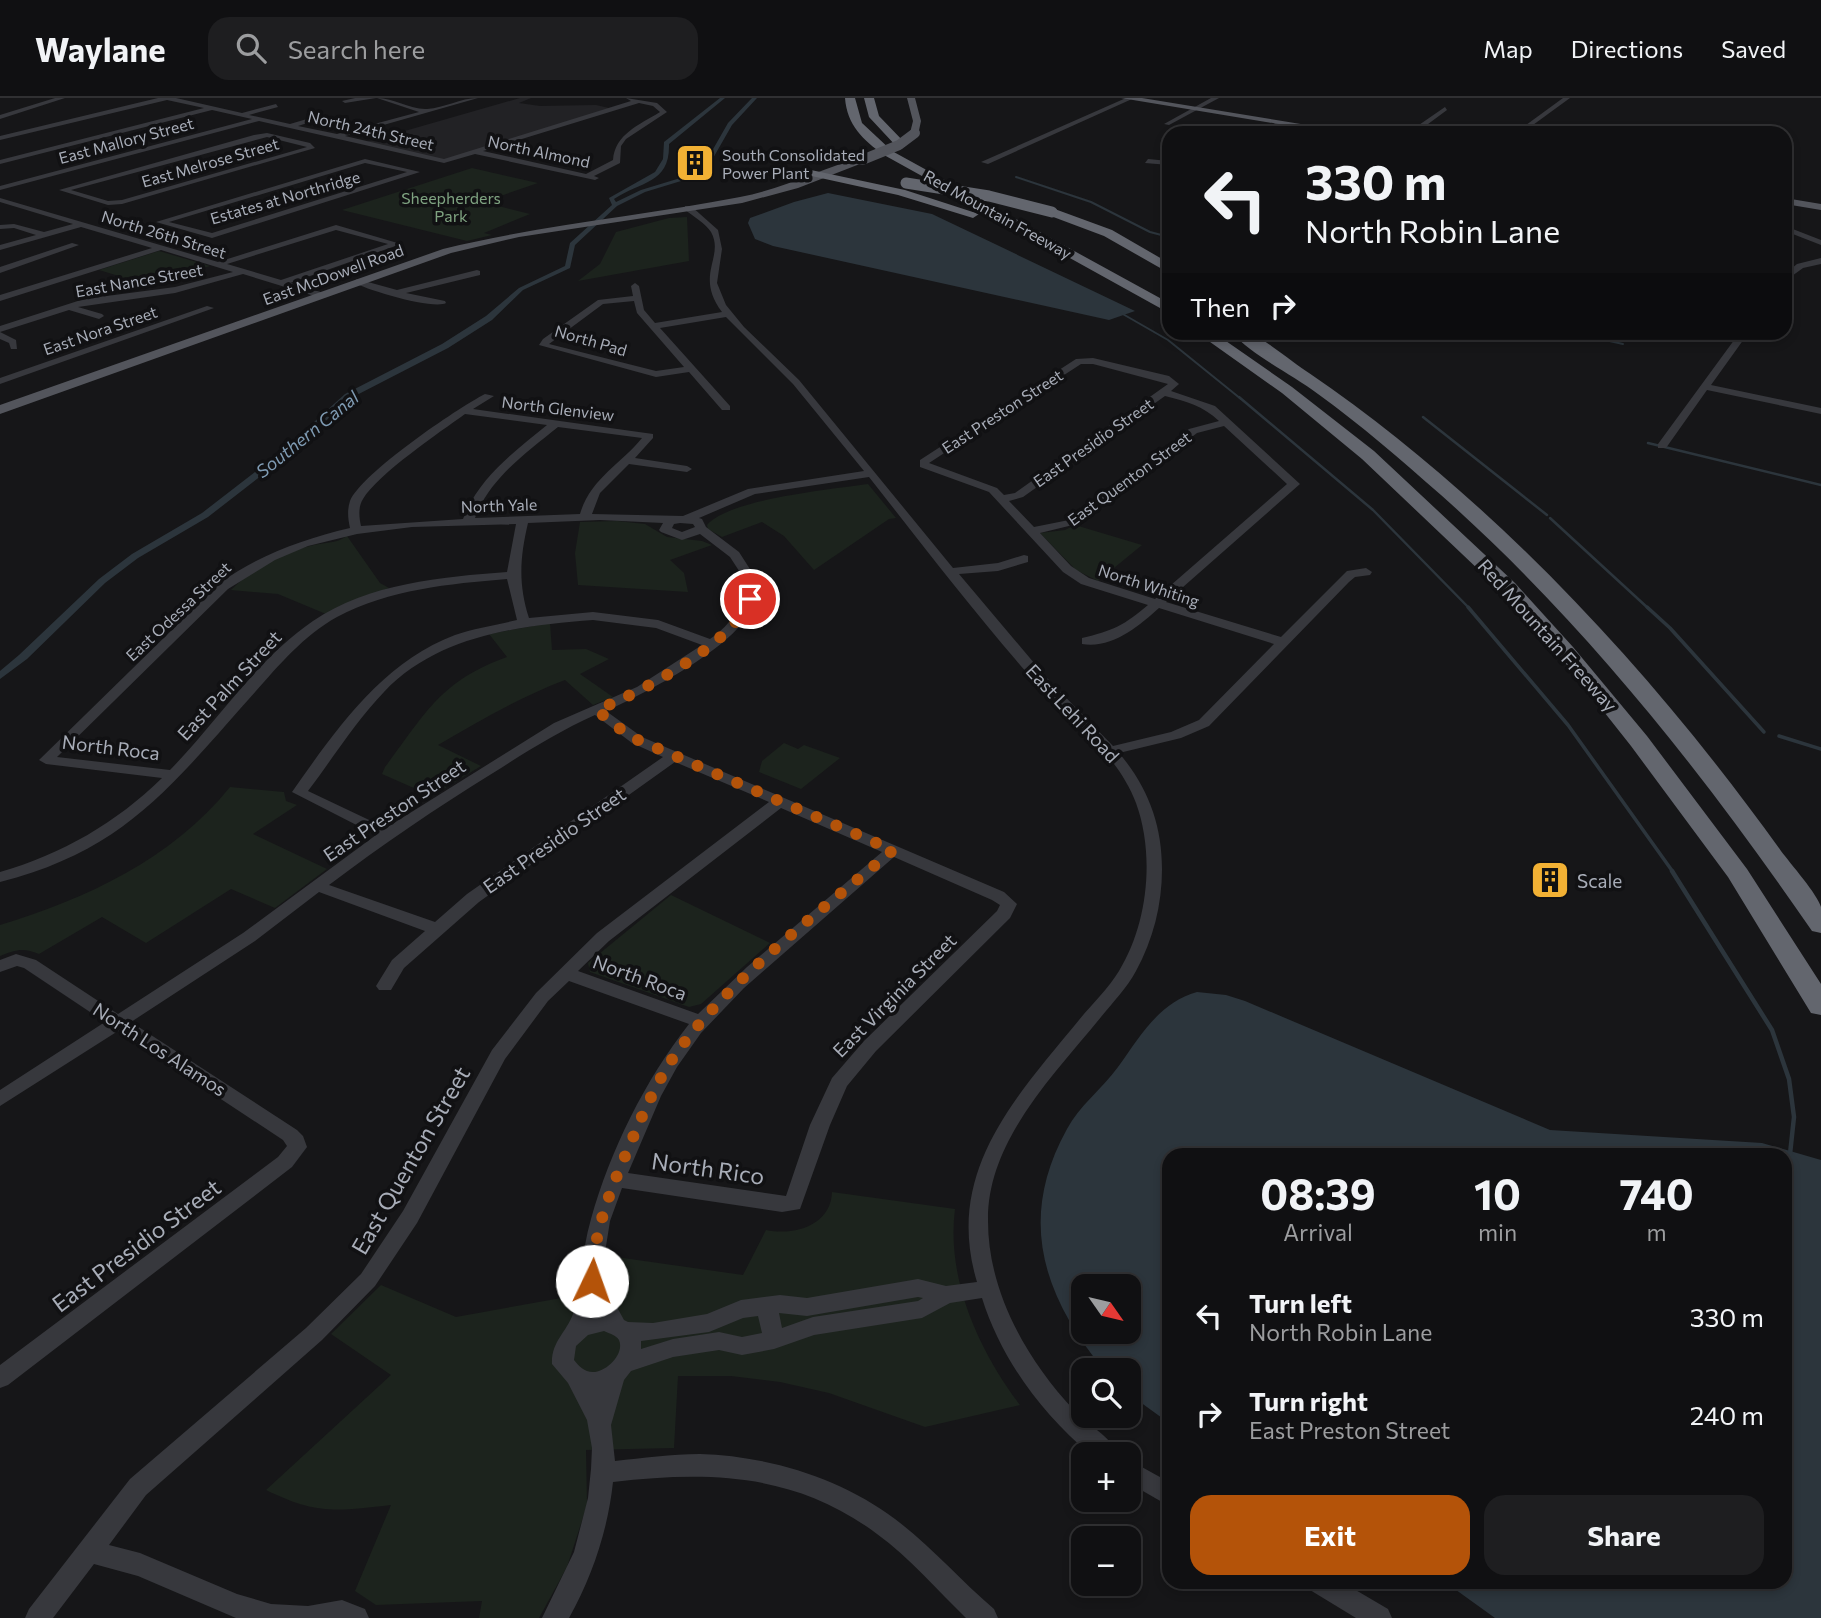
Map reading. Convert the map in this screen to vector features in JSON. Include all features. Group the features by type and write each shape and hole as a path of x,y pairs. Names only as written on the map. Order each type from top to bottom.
{"highway":[{"name":"Red Mountain Freeway","path":"850,98 856,124 888,153 1162,305"},
{"name":"Red Mountain Freeway","path":"869,98 871,111 879,125 906,149 1052,227"},
{"path":"821,173 974,193 1052,212 1108,233 1162,266"},
{"path":"821,173 965,211 1162,312"},
{"name":"Red Mountain Freeway","path":"1212,340 1287,390 1368,455 1508,587 1566,651 1639,741 1738,874 1821,1006"},
{"name":"Red Mountain Freeway","path":"1250,340 1352,411 1502,541 1606,647 1683,737 1781,865 1821,925"},
{"path":"1265,340 1352,411"}],"main road":[{"path":"901,98 911,130"},
{"path":"911,98 918,121 911,130"},
{"path":"1127,98 1303,126"},
{"name":"East McDowell Road","path":"0,410 454,249 582,224 704,208 753,198 899,145 911,130"},
{"path":"1792,202 1821,207"}],"street":[{"path":"0,117 62,98"},
{"path":"0,138 167,98"},
{"name":"North 24th Street","path":"167,98 444,161 475,152"},
{"path":"345,101 373,98"},
{"path":"380,98 427,111"},
{"path":"337,137 475,98"},
{"path":"621,98 639,101"},
{"path":"985,162 1127,98"},
{"path":"1167,124 1216,98"},
{"path":"1528,126 1567,98"},
{"path":"475,152 639,101"},
{"name":"North Almond","path":"475,152 592,177 617,161 618,146 624,138 664,112 655,104 639,101"},
{"path":"241,115 276,106"},
{"path":"0,162 212,108"},
{"path":"1421,126 1445,109"},
{"path":"288,126 324,116"},
{"name":"East Mallory Street","path":"0,188 258,119"},
{"path":"1273,126 1281,122"},
{"path":"285,139 313,131"},
{"name":"East Melrose Street","path":"262,135 285,139 308,144 311,148 115,203 64,190 262,135"},
{"path":"71,144 119,156"},
{"name":"Estates at Northridge","path":"395,164 416,172 212,236 160,222 365,161 395,164 421,156"},
{"path":"528,163 546,157"},
{"path":"1148,161 1162,162"},
{"name":"North 26th Street","path":"0,200 321,295"},
{"name":"East Lehi Road","path":"688,208 715,230 718,253 711,279 717,297 729,314 792,378 1035,675 1121,764 1149,817 1154,886 1145,929 1134,958 1117,985 1026,1096 995,1145 985,1171 978,1210 979,1252 988,1289 1010,1342 1027,1372 1076,1429 1092,1442"},
{"path":"0,248 81,224"},
{"path":"0,270 75,245 4,226"},
{"name":"East Nance Street","path":"217,265 336,227 397,244 281,283"},
{"path":"1792,231 1821,243"},
{"path":"0,298 160,248"},
{"path":"1792,272 1800,266 1821,261"},
{"name":"East Nance Street","path":"0,328 93,301 176,290 242,272"},
{"path":"397,293 477,273"},
{"path":"357,282 442,303"},
{"path":"635,286 635,298"},
{"name":"East Nora Street","path":"0,381 210,308 194,302 176,290"},
{"name":"North Pad","path":"691,369 656,374 544,345 601,302 635,298 640,311 652,326 691,369 726,408"},
{"path":"70,307 99,316"},
{"path":"652,326 729,314"},
{"path":"0,335 13,342 14,346"},
{"path":"1662,446 1739,340"},
{"name":"East Preston Street","path":"924,462 1079,361 1094,361 1169,379"},
{"name":"East Presidio Street","path":"1003,499 1019,495 1174,384 1169,379"},
{"path":"1706,387 1821,411"},
{"path":"1087,641 1122,631 1294,484 1293,480 1226,422 1199,402 1163,392"},
{"path":"357,530 353,521 354,512 365,488 463,411 489,396"},
{"name":"North Glenview","path":"463,411 649,436 625,460"},
{"name":"East Quenton Street","path":"1031,531 1073,522 1193,431 1226,422"},
{"path":"468,522 472,505 487,483 556,423"},
{"path":"585,517 591,496 625,460 687,468"},
{"name":"North Whiting","path":"924,462 928,468 984,485 1003,499 1067,569 1085,581 1282,642"},
{"path":"718,541 671,534 675,522 752,491 773,491 873,475"},
{"path":"687,535 701,526 711,514 773,491"},
{"name":"North Yale","path":"357,530 395,525 585,517 675,522"},
{"path":"523,520 512,575 515,597 524,621"},
{"name":"East Preston Street","path":"0,1099 249,937 387,834 537,738 642,690 712,644 741,617 751,588 742,562 701,526 675,522"},
{"name":"East Odessa Street","path":"46,760 236,577 283,551 317,539 357,530"},
{"path":"950,572 983,566 1012,566 1024,559 1052,553"},
{"path":"1109,751 1175,735 1203,723 1345,579 1351,574 1366,572"},
{"name":"East Palm Street","path":"0,877 46,862 108,830 142,806 289,647 332,615 382,595 417,586 512,575"},
{"path":"387,834 299,792 379,689 408,664 460,638 524,621 567,616 612,617 658,624 712,644"},
{"path":"578,1329 592,1281 593,1251 602,1214 650,1098 672,1060 701,1022 740,981 893,850 674,756 626,733 597,710"},
{"name":"East Presidio Street","path":"385,986 398,964 499,877 674,756"},
{"name":"North Roca","path":"46,760 171,775"},
{"name":"East Quenton Street","path":"38,1618 138,1487 314,1334 368,1280 397,1238 498,1055 534,1007 565,973 623,921 780,801"},
{"name":"East Virginia Street","path":"793,1203 820,1125 839,1083 870,1046 1004,914 1009,904 998,896 893,850"},
{"path":"317,886 437,929"},
{"name":"North Los Alamos","path":"8,963 30,964 290,1135 296,1141 297,1147"},
{"name":"North Roca","path":"565,973 701,1022"},
{"name":"East Presidio Street","path":"0,1378 285,1162 297,1147"},
{"name":"North Rico","path":"616,1179 782,1204 793,1203"},
{"path":"592,1281 632,1346 607,1399 607,1409 600,1425"},
{"path":"555,1618 589,1543 603,1449 600,1425 576,1378 568,1372 562,1355 570,1336 578,1329 596,1323 653,1332 709,1323 741,1309 767,1306 807,1307 918,1288 946,1295"},
{"path":"576,1378 596,1381 655,1352 719,1341 742,1346 775,1340 813,1326 922,1309 946,1295 988,1289"},
{"path":"767,1306 775,1340"},
{"path":"601,1473 681,1466 724,1467 766,1474 827,1492 879,1521 908,1543 985,1618"},
{"path":"1141,1478 1162,1491"},
{"path":"89,1551 140,1565 236,1606 271,1616 308,1618 342,1612 356,1617"},
{"path":"1331,1589 1379,1618"}],"shaded area":[{"path":"520,98 531,98 519,103 540,106 596,105 613,109 444,161 363,143"},
{"path":"828,193 932,214 1135,311 1109,320 773,246 755,239 748,223 750,218"},
{"path":"1197,992 1226,995 1550,1130 1762,1143 1779,1148 1162,1148 1162,1418 1141,1403 1141,1358 1095,1358 1084,1344 1141,1344 1141,1274 1071,1274 1071,1323 1052,1285 1044,1255 1041,1225 1043,1194 1052,1162 1067,1129 1084,1105 1112,1075 1142,1033 1161,1013 1183,997"},
{"path":"1792,1152 1821,1160 1821,1618 1495,1618 1455,1589 1792,1589"}],"green space":[{"name":"Sheepherders Park","path":"472,168 538,183 483,202 530,214 484,233 492,235 467,241 342,210"},
{"path":"687,217 689,261 578,281 600,264 616,232 669,218"},
{"path":"159,251 210,266 171,278 109,285 102,283 122,277 99,270"},
{"path":"868,484 896,518 889,519 814,570 784,536 762,522 722,537 708,529 707,525 719,516 758,502"},
{"path":"617,521 645,524 667,537 702,541 712,545 670,560 684,573 688,592 578,585 575,553 580,522"},
{"path":"1075,525 1142,545 1098,581 1076,570 1040,533 1065,530"},
{"path":"347,536 380,583 389,588 326,614 278,594 231,590 248,575 278,557"},
{"path":"550,623 552,650 586,649 609,659 580,674 613,697 593,705 565,680 485,718 438,745 481,766 432,796 382,774 436,701 465,677 507,657 489,634"},
{"path":"784,743 798,749 804,745 840,758 801,789 759,772 762,761"},
{"path":"230,787 284,792 286,801 297,805 253,834 327,869 275,908 231,889 146,943 102,917 39,954 19,950 0,956 0,925 64,903 126,873 182,835 207,813"},
{"path":"671,895 770,943 701,1004 689,1007 590,972 588,963"},
{"path":"832,1192 955,1209 956,1262 969,1313 991,1361 1020,1405 925,1427 829,1393 780,1382 731,1376 678,1376 674,1448 586,1450 587,1505 567,1567 539,1618 479,1618 482,1601 376,1605 355,1591 391,1505 327,1509 299,1504 266,1490 391,1375 331,1334 381,1285 456,1317 578,1295 609,1256 743,1275 766,1230 788,1231 810,1226 825,1213"}],"waterway":[{"path":"615,205 611,199 657,174 667,157 666,143 723,98"},
{"path":"615,205 643,191 702,173 730,124 755,98"},
{"path":"1016,177 1091,202 1150,232 1162,235"},
{"name":"Southern Canal","path":"0,676 102,581 135,556 205,515 285,453 348,396 445,346 489,318 521,289 568,267 572,244 615,205"},
{"path":"1121,313 1162,337"},
{"path":"1168,340 1241,399"},
{"path":"1605,340 1623,344"},
{"path":"1239,397 1373,510 1470,609"},
{"path":"1423,417 1547,515"},
{"path":"1648,443 1821,485"},
{"path":"1550,518 1649,609"},
{"path":"1468,607 1568,725 1673,872"},
{"path":"1647,607 1670,628 1764,732"},
{"path":"1779,736 1821,749"},
{"path":"1672,871 1772,1030 1789,1079 1794,1117 1791,1148"}],"place":[{"name":"South Consolidated Power Plant","path":"695,163"},
{"name":"Scale","path":"1550,880"}],"route":[{"path":"592,1281 593,1251 602,1214 650,1098 672,1060 701,1022 740,981 893,850 638,740 597,710 653,683 724,635 741,617 750,599"}]}
